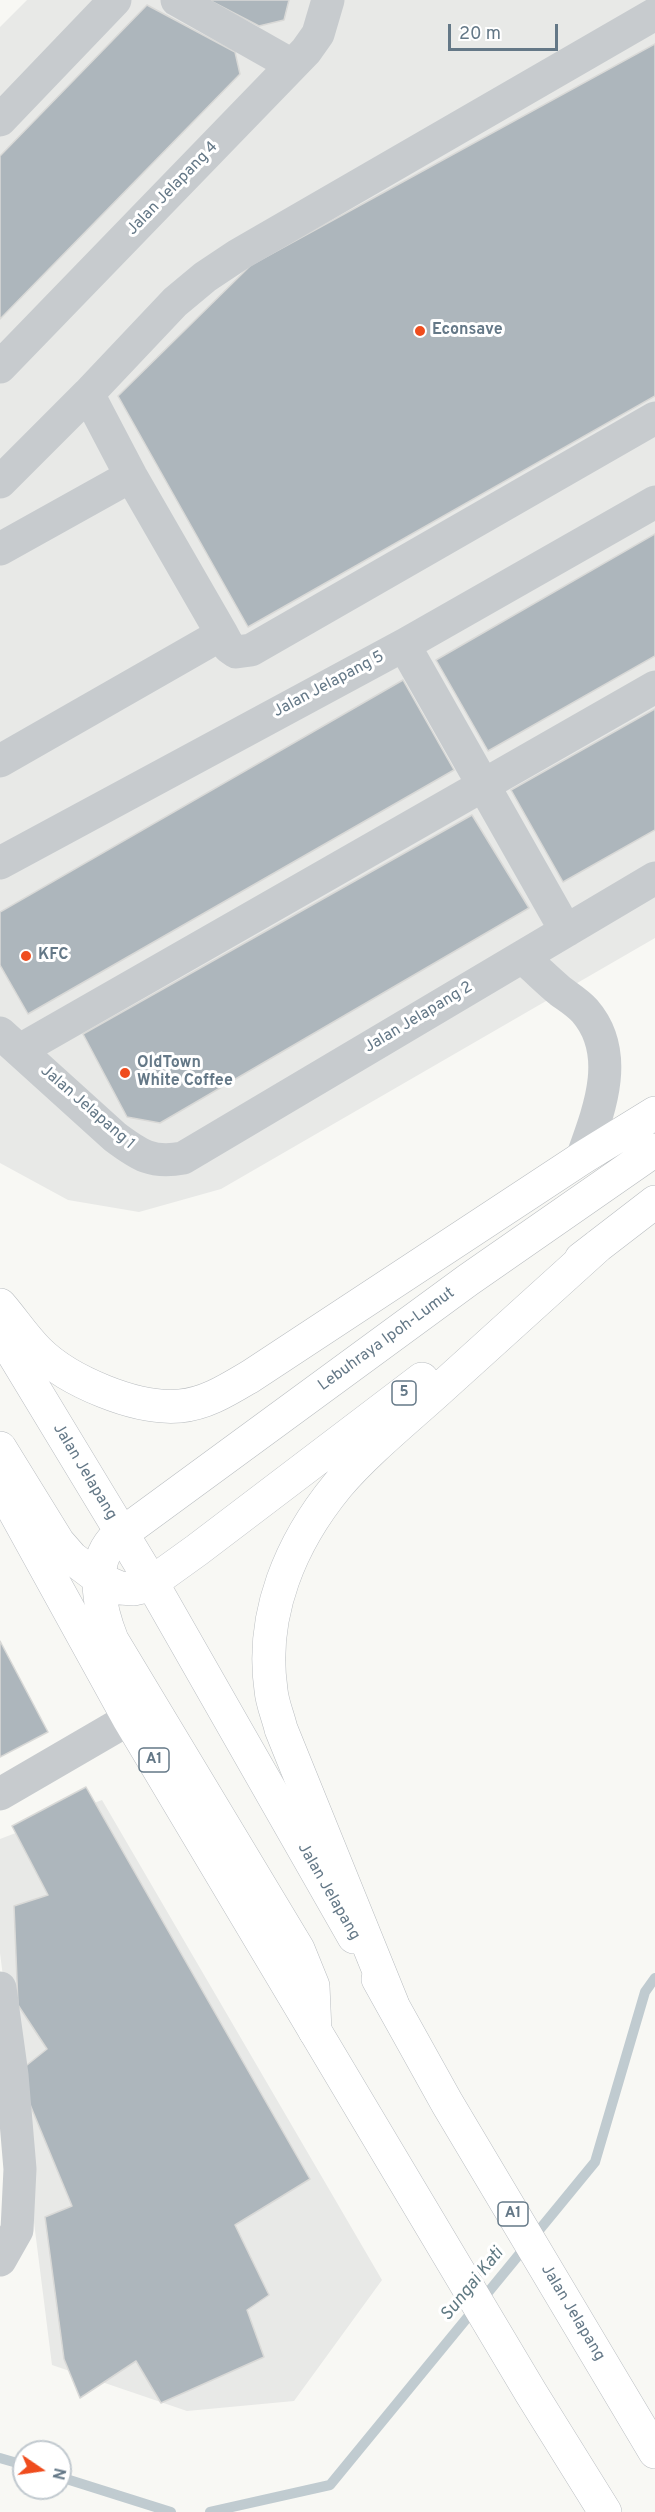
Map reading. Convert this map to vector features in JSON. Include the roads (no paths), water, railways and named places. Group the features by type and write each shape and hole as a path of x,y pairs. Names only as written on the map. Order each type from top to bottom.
{"main road":[{"path":"0,1305 39,1352 69,1374 101,1389 140,1402 180,1406 215,1396 251,1376 582,1158 655,1113"},
{"name":"Lebuhraya Ipoh-Lumut","path":"315,2031 313,1986 298,1949 112,1640 102,1615 100,1580 103,1553 112,1541 468,1280 655,1150"},
{"name":"5","path":"100,1580 120,1588 134,1589 152,1583 655,1202"},
{"path":"392,2003 281,1729 271,1691 268,1655 272,1616 285,1569 305,1531 339,1484 395,1430 599,1245"},
{"name":"Jalan Jelapang","path":"0,1332 152,1583 447,2103 655,2452"},
{"path":"0,1448 58,1542 72,1558 100,1580"},
{"name":"A1","path":"0,1485 129,1719 604,2512"}],"street":[{"path":"0,120 115,0"},
{"path":"177,0 292,65"},
{"name":"Jalan Jelapang 4","path":"0,367 292,65 318,34 328,0"},
{"path":"0,482 175,302 204,277 269,237 655,14"},
{"path":"88,394 131,476 229,647 236,652 244,653 655,418"},
{"path":"0,549 131,476"},
{"name":"Jalan Jelapang 5","path":"0,863 404,645 655,502"},
{"path":"0,761 222,634"},
{"path":"404,645 566,931"},
{"path":"10,1041 655,687"},
{"name":"Jalan Jelapang 2","path":"183,1158 655,878"},
{"path":"522,957 584,1010 595,1025 604,1047 605,1080 597,1116 582,1158"},
{"name":"Jalan Jelapang 1","path":"10,1041 115,1137 134,1150 148,1158 165,1161 183,1158"},
{"path":"0,1794 129,1719"},
{"path":"0,1988 6,2077 20,2169 17,2230 0,2260"}],"waterway":[{"name":"Sungai Kati","path":"210,2512 330,2485 595,2162 645,1992 655,1978"},
{"name":"Sungai Kati","path":"0,2458 12,2462"},
{"name":"Sungai Kati","path":"72,2481 171,2512"}],"place":[{"name":"Econsave","path":"420,331"},
{"name":"KFC","path":"26,956"},
{"name":"OldTown White Coffee","path":"125,1073"}]}
